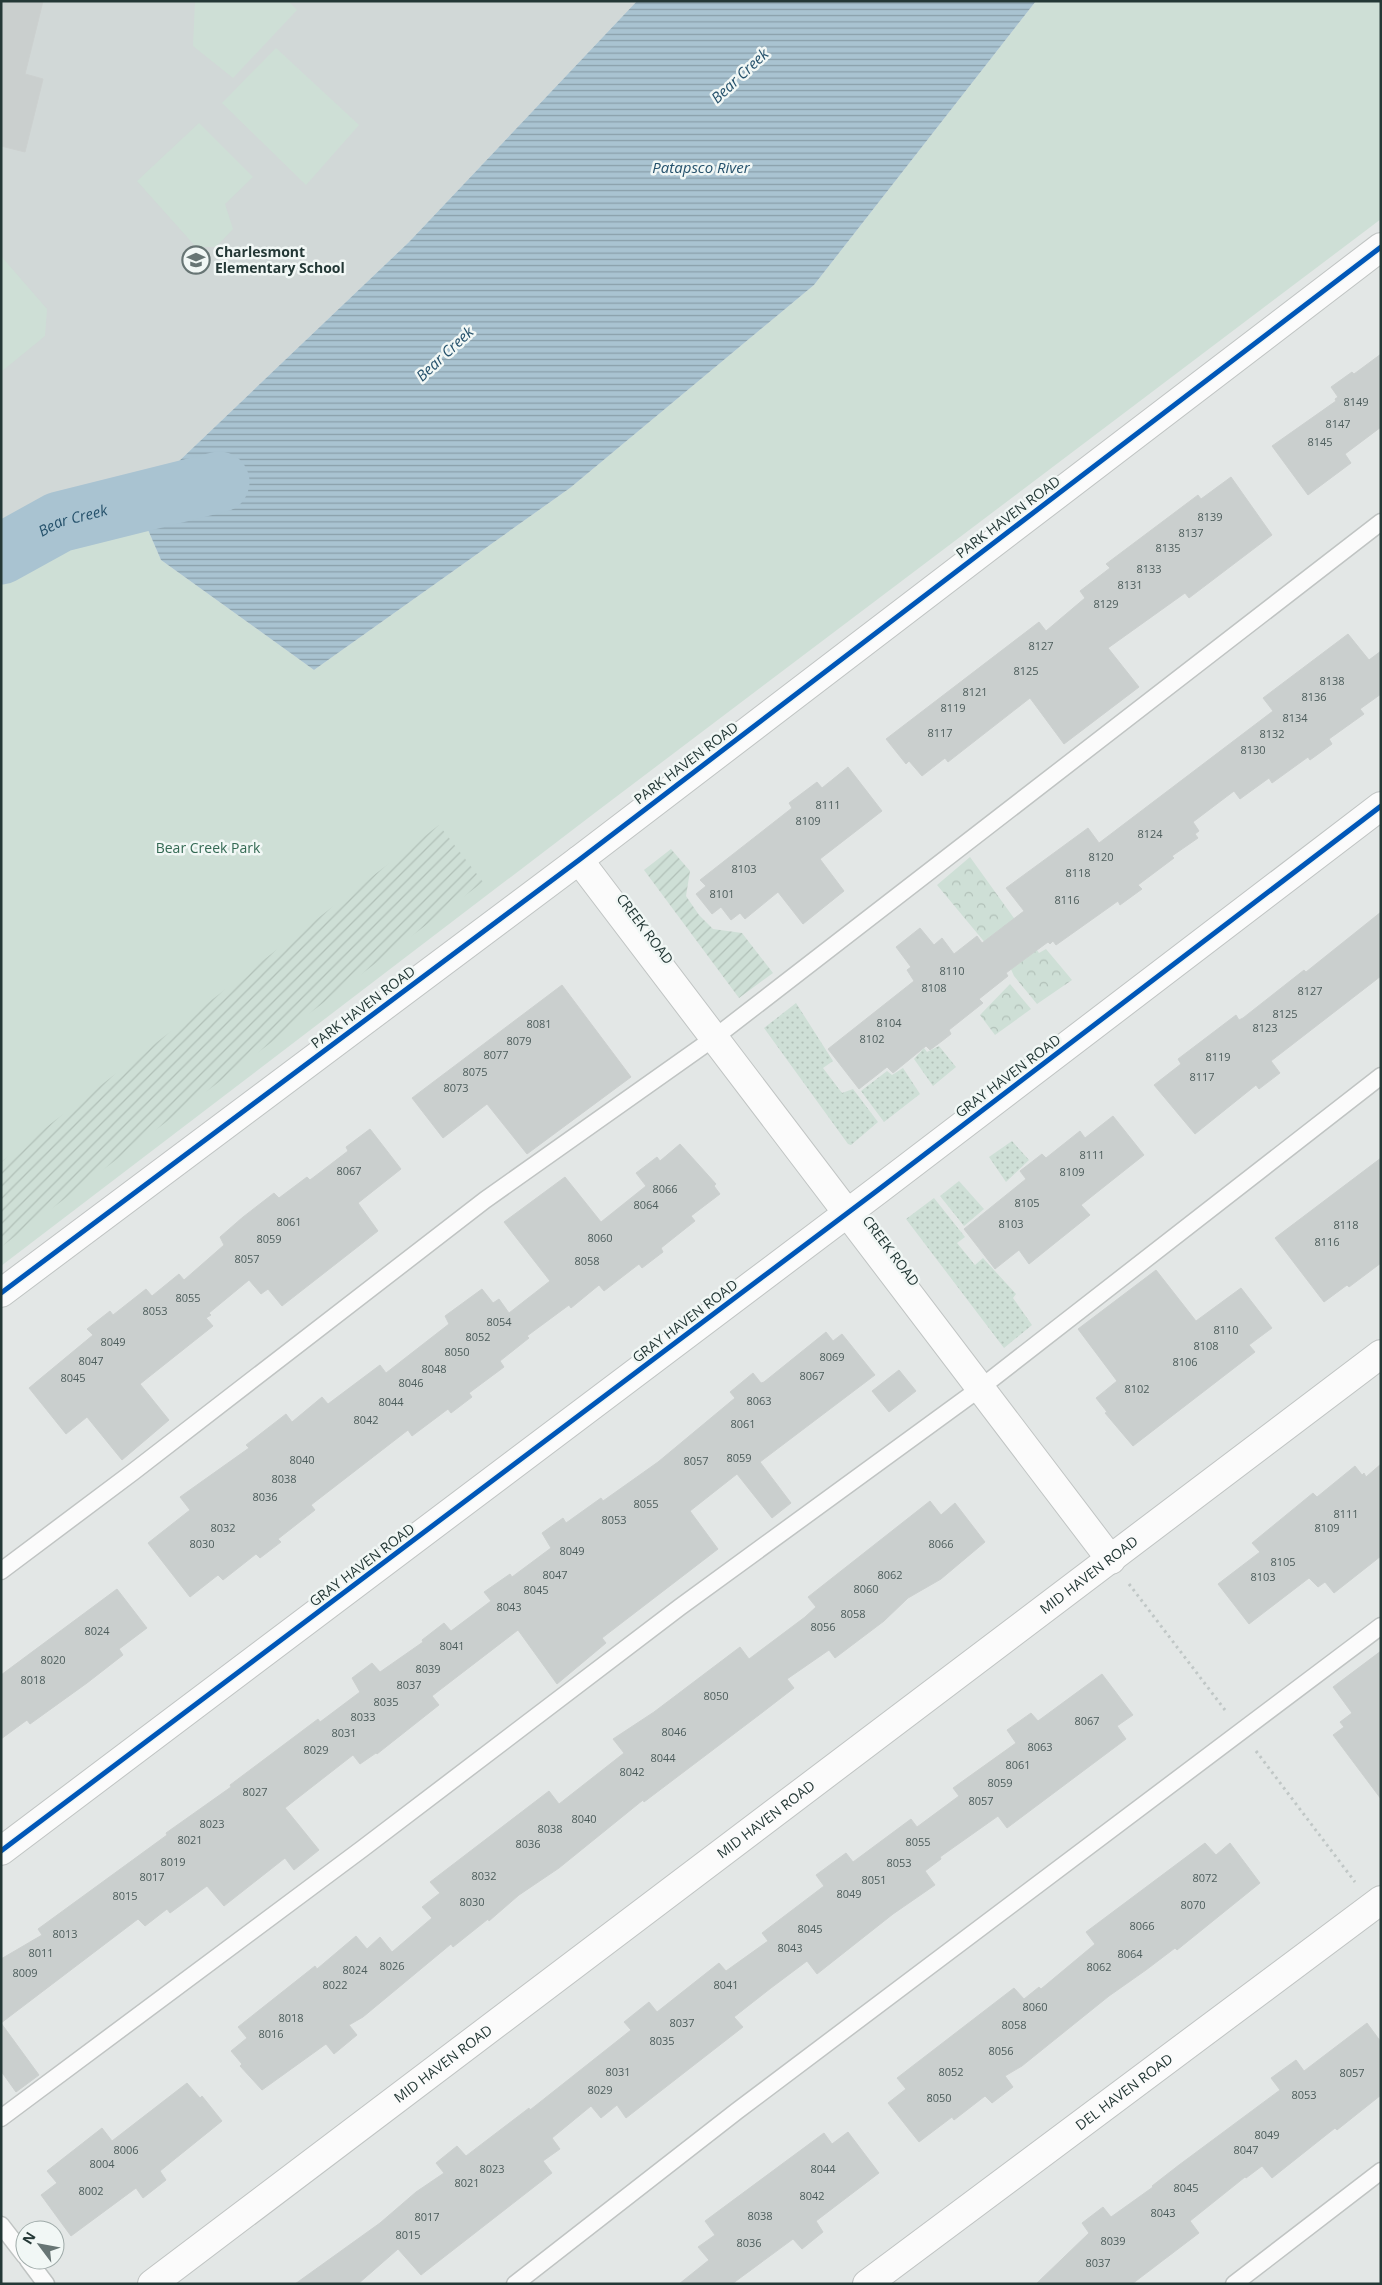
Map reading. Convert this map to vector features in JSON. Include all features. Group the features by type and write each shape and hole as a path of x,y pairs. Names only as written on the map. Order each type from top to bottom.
{"street":[{"name":"PARK HAVEN ROAD","path":"1,1294 578,860 1381,247"},
{"name":"GRAY HAVEN ROAD","path":"1,1850 848,1212 1381,806"},
{"name":"CREEK ROAD","path":"578,860 848,1212 979,1389 1111,1560"},
{"name":"MID HAVEN ROAD","path":"152,2284 1381,1354"},
{"name":"DEL HAVEN ROAD","path":"867,2284 1381,1900"}],"lane":[{"path":"1,1570 133,1472 485,1200 714,1038 1381,522"},
{"path":"1,2118 370,1843 680,1607 979,1389 1381,1076"},
{"path":"515,2284 737,2111 1381,1626"},
{"path":"1234,2284 1381,2171"},
{"path":"1,2224 15,2243"},
{"path":"36,2270 46,2284"}],"shaded area":[{"name":"Charlesmont Elementary School","path":"1,1 637,1 409,242 136,502 59,522 1,554"}],"green space":[{"path":"195,1 288,1 297,10 233,78 193,46"},
{"name":"Bear Creek Park","path":"1036,1 1381,1 1381,219 596,812 1,1266 1,554 59,522 136,502 161,560 314,670 570,488 814,285"},
{"path":"276,48 359,125 306,185 222,103"},
{"path":"199,123 253,177 225,204 233,229 216,247 196,247 137,181"},
{"path":"1,256 47,309 45,336 1,372"},
{"path":"439,825 483,882 1,1247 1,1162"},
{"path":"671,849 690,871 686,896 699,915 713,929 742,933 773,973 739,998 644,870"},
{"path":"970,857 1039,953 1046,949 1072,980 1037,1004 1014,976 1010,967 987,945 937,885"},
{"path":"1010,984 1031,1009 995,1035 980,1015"},
{"path":"796,1003 833,1061 823,1068 842,1093 853,1089 878,1122 851,1145 848,1144 764,1028"},
{"path":"939,1046 956,1067 933,1086 914,1059 924,1048 927,1052"},
{"path":"903,1068 920,1094 884,1122 861,1091 887,1071 892,1075"},
{"path":"1012,1141 1029,1160 1006,1182 989,1157"},
{"path":"959,1181 984,1209 964,1226 940,1196"},
{"path":"934,1198 965,1237 957,1243 975,1265 983,1258 1016,1294 1013,1298 1032,1325 1004,1348 906,1219"}],"water":[{"name":"Patapsco River","path":"637,1 1036,1 814,285 570,488 314,670 161,560 136,502 409,242"}],"building":[{"path":"1,1 43,1 25,74 43,79 25,152 1,146"},
{"path":"1381,354 1381,427 1345,454 1351,463 1308,495 1272,446 1336,401 1335,399 1338,397 1331,387 1352,372 1354,374"},
{"path":"1231,477 1272,535 1189,598 1185,593 1108,648 1139,687 1064,744 1030,698 948,762 945,758 922,776 909,761 906,764 886,739 1039,622 1046,631 1085,598 1080,591 1110,568 1106,564 1198,495 1201,499"},
{"path":"1348,634 1369,660 1381,651 1381,694 1360,709 1364,714 1329,739 1332,744 1310,760 1308,757 1272,783 1269,778 1240,799 1234,791 1193,822 1199,831 1195,834 1198,838 1172,856 1174,858 1138,885 1142,889 1120,905 1118,901 1056,945 1053,941 1050,944 1048,942 1006,973 1008,976 979,999 983,1003 949,1030 951,1034 930,1050 926,1046 893,1073 887,1067 859,1089 828,1049 914,981 907,970 911,967 896,947 920,928 934,945 942,938 954,954 977,936 982,943 1024,911 1006,888 1088,828 1099,843 1273,711 1263,698"},
{"path":"848,767 882,811 820,859 844,891 803,924 778,892 745,919 740,913 731,920 721,907 712,914 696,894 706,886 700,880 792,808 789,803 817,782 822,788"},
{"path":"1381,912 1381,976 1271,1061 1280,1073 1259,1089 1256,1085 1195,1134 1154,1085 1181,1064 1178,1059 1236,1015 1239,1020 1243,1018 1304,970 1306,972"},
{"path":"562,985 631,1077 527,1154 487,1104 443,1138 412,1098"},
{"path":"1113,1116 1144,1155 1081,1205 1090,1215 1029,1264 1019,1250 995,1269 964,1229 1026,1179 1020,1171 1042,1154 1046,1158 1080,1131 1085,1138"},
{"path":"370,1129 401,1169 358,1203 378,1231 282,1306 268,1289 261,1294 249,1280 209,1313 211,1315 206,1318 213,1326 140,1384 169,1420 122,1460 87,1417 66,1434 29,1388 93,1335 87,1329 110,1311 113,1315 146,1289 152,1296 179,1274 184,1280 224,1245 220,1237 243,1217 274,1193 279,1198 307,1177 310,1180 348,1151 346,1147"},
{"path":"680,1144 716,1184 714,1186 720,1194 691,1216 695,1221 661,1248 663,1252 642,1268 639,1264 604,1291 599,1285 571,1308 569,1305 527,1336 529,1338 500,1361 504,1367 469,1393 472,1397 451,1413 448,1409 412,1436 408,1430 311,1505 315,1510 278,1539 281,1542 260,1558 256,1554 223,1580 218,1575 190,1597 148,1543 190,1510 180,1497 249,1448 246,1445 286,1414 292,1422 322,1397 328,1404 380,1365 386,1373 449,1324 445,1316 482,1289 493,1303 499,1299 509,1313 550,1281 504,1222 565,1177 601,1222 646,1186 636,1173 657,1157 660,1161"},
{"path":"1381,1158 1381,1263 1349,1287 1347,1285 1324,1302 1275,1238"},
{"path":"1156,1270 1196,1321 1241,1288 1272,1328 1249,1345 1255,1352 1133,1446 1105,1413 1107,1412 1096,1398 1117,1381 1078,1329"},
{"path":"826,1332 833,1341 842,1334 875,1375 760,1462 791,1503 772,1518 737,1474 690,1511 718,1549 602,1638 606,1643 557,1684 518,1630 432,1696 439,1705 377,1754 360,1764 353,1755 285,1808 319,1850 294,1870 285,1858 224,1906 207,1886 170,1913 167,1909 145,1926 138,1919 1,2023 1,1959 42,1935 38,1929 231,1787 230,1785 318,1719 320,1722 360,1692 352,1678 372,1663 380,1672 423,1642 422,1640 444,1623 451,1631 491,1601 484,1592 510,1574 512,1577 551,1548 542,1533 563,1518 566,1523 601,1498 603,1501 658,1462 735,1398 730,1392 753,1373 761,1383 764,1382"},
{"path":"899,1370 916,1391 889,1412 872,1391"},
{"path":"1381,1464 1381,1556 1334,1593 1325,1582 1318,1587 1309,1578 1249,1624 1218,1584 1260,1552 1252,1543 1313,1493 1317,1497 1355,1466 1366,1477"},
{"path":"930,1501 941,1515 955,1503 985,1542 941,1579 908,1598 884,1621 835,1658 829,1650 787,1679 794,1688 644,1802 643,1800 559,1868 519,1895 489,1921 488,1919 453,1947 451,1944 363,2017 349,2025 357,2035 334,2054 326,2044 262,2090 240,2066 242,2064 231,2051 247,2038 238,2027 315,1966 317,1969 356,1936 367,1949 380,1937 392,1952 432,1918 422,1907 440,1893 430,1882 549,1791 559,1804 624,1753 613,1739 654,1712 740,1647 749,1659 805,1617 816,1607 808,1597"},
{"path":"117,1589 147,1628 119,1649 123,1655 87,1683 30,1724 27,1720 1,1739 1,1675"},
{"path":"1381,1651 1381,1799 1333,1735 1344,1727 1340,1722 1352,1713 1333,1687"},
{"path":"1102,1674 1133,1715 1117,1726 1126,1739 1007,1828 998,1816 940,1857 941,1859 925,1871 935,1885 893,1914 817,1974 807,1961 771,1988 734,2017 743,2027 626,2118 617,2105 601,2118 591,2106 552,2138 560,2149 543,2161 552,2173 421,2275 398,2249 358,2284 295,2284 380,2223 416,2192 444,2173 436,2163 457,2146 466,2156 529,2108 530,2110 631,2030 624,2022 649,2002 657,2012 719,1963 726,1971 768,1941 762,1933 824,1886 816,1875 846,1853 853,1862 911,1819 917,1827 959,1796 953,1788 1016,1743 1007,1730 1031,1713 1038,1721"},
{"path":"1205,1843 1216,1855 1230,1843 1260,1883 1177,1950 1175,1948 1109,1996 1022,2066 1005,2076 1013,2087 992,2103 985,2096 954,2120 952,2117 919,2142 888,2103 906,2089 897,2078 1014,1988 1024,1999 1039,1987 1041,1989 1095,1944 1086,1932"},
{"path":"1,2023 39,2075 16,2092 1,2071"},
{"path":"1367,2023 1381,2042 1381,2095 1337,2130 1335,2128 1272,2178 1262,2166 1245,2177 1190,2221 1199,2233 1132,2284 1036,2284 1089,2233 1082,2223 1103,2207 1111,2217 1280,2090 1271,2078 1296,2060 1304,2071"},
{"path":"187,2083 200,2098 202,2096 222,2121 160,2171 166,2180 143,2198 136,2188 71,2236 65,2228 65,2220 59,2220 41,2195 57,2183 47,2171 102,2128 112,2141"},
{"path":"848,2132 879,2173 816,2221 823,2232 802,2249 793,2239 732,2284 679,2284 709,2260 698,2247 715,2235 705,2221 824,2133 832,2144"}],"waterway":[{"name":"Bear Creek","path":"1,554 59,522 219,482"}],"cycle path":[{"path":"1,1293 579,860 1381,247"},
{"path":"1,1851 878,1190 1381,806"}],"place":[{"name":"Charlesmont Elementary School","path":"196,260"}]}
